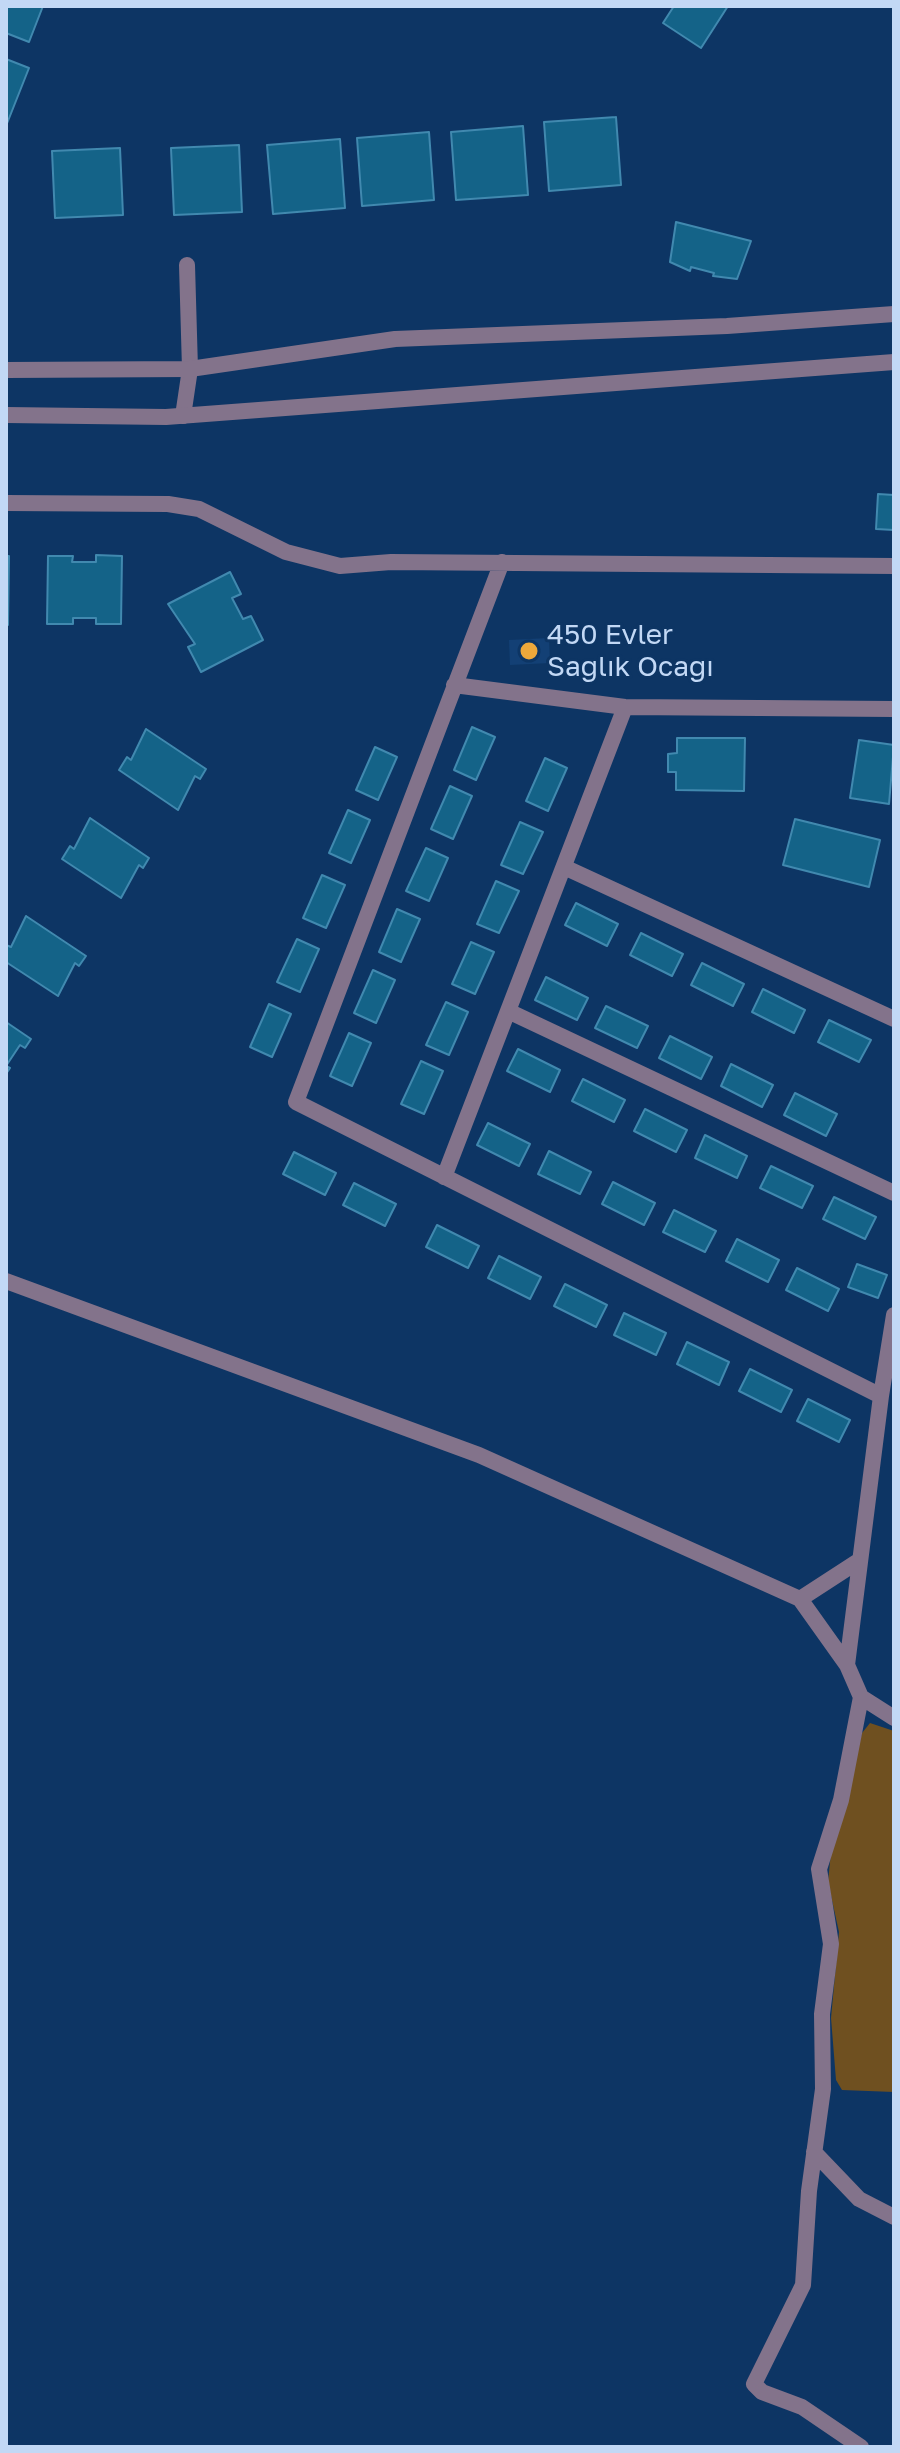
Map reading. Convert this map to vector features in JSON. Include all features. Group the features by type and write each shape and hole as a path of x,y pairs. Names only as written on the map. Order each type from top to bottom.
{"street":[{"path":"183,416 190,369 187,265"},
{"path":"6,370 190,369 395,339 727,326 894,314"},
{"path":"6,415 183,416 894,362"},
{"path":"6,503 168,504 199,509 286,552 340,566 391,562 894,566"},
{"path":"502,562 296,1102 881,1396"},
{"path":"454,685 625,707 894,709"},
{"path":"444,1177 625,707"},
{"path":"564,867 894,1019"},
{"path":"508,1011 894,1193"},
{"path":"6,1281 479,1455 800,1599 847,1665 861,1697 894,1718"},
{"path":"847,1665 857,1562 894,1315"},
{"path":"800,1599 857,1562"},
{"path":"861,1697 841,1800 819,1869 831,1944 822,2014 823,2089 814,2152 803,2285 754,2384 762,2392 802,2407 861,2447"},
{"path":"814,2152 859,2199 894,2217"}],"shaded area":[{"name":"450 Evler Sağlık Ocağı","path":"549,638 550,663 510,665 509,640"},
{"path":"870,1723 894,1731 894,2092 842,2090 836,2080 831,2018 839,1932 828,1882 831,1852 862,1733"}],"building":[{"path":"6,6 43,6 29,42 6,33"},
{"path":"674,6 728,6 701,48 663,23"},
{"path":"6,59 29,68 6,126"},
{"path":"616,117 621,185 549,191 544,122"},
{"path":"523,126 528,195 456,200 451,132"},
{"path":"429,132 434,200 362,206 357,138"},
{"path":"340,139 345,208 273,214 267,145"},
{"path":"239,145 242,212 174,215 171,148"},
{"path":"120,148 123,215 55,218 52,151"},
{"path":"676,222 751,241 737,279 713,276 714,273 691,267 690,271 670,262"},
{"path":"878,494 894,495 894,530 876,529"},
{"path":"96,555 122,556 121,624 96,624 96,618 73,618 73,624 47,624 48,556 73,556 72,562 96,562"},
{"path":"6,556 9,556 8,625 6,624"},
{"path":"230,572 241,594 232,598 243,619 251,616 263,640 201,672 188,647 195,644 168,604"},
{"path":"472,727 495,737 476,780 454,770"},
{"path":"146,729 206,769 200,779 195,776 178,810 119,770 127,757 131,760"},
{"path":"677,738 745,738 744,791 676,790 676,772 668,772 668,754 677,753"},
{"path":"859,740 894,745 889,804 850,798"},
{"path":"375,747 397,757 378,800 356,790"},
{"path":"545,758 567,768 548,811 526,801"},
{"path":"450,786 472,796 453,839 431,829"},
{"path":"348,810 370,820 351,863 329,853"},
{"path":"90,818 149,858 143,868 139,865 121,898 62,859 70,846 74,849"},
{"path":"795,819 880,840 869,887 783,865"},
{"path":"520,822 543,832 523,874 501,865"},
{"path":"426,848 448,858 429,901 406,891"},
{"path":"322,875 345,885 326,928 303,918"},
{"path":"496,881 519,891 499,933 477,924"},
{"path":"576,903 618,924 607,946 565,925"},
{"path":"397,909 420,919 401,962 379,952"},
{"path":"26,916 86,956 79,966 75,963 58,996 6,962 6,945 11,947"},
{"path":"641,933 683,954 672,976 630,955"},
{"path":"297,939 319,949 300,992 277,982"},
{"path":"471,942 494,952 475,994 452,984"},
{"path":"702,963 744,984 733,1006 691,985"},
{"path":"373,970 395,980 376,1023 354,1013"},
{"path":"546,977 588,998 577,1020 535,1000"},
{"path":"763,989 805,1010 794,1033 752,1012"},
{"path":"446,1002 468,1012 449,1055 426,1045"},
{"path":"269,1004 291,1014 272,1057 250,1047"},
{"path":"606,1006 648,1026 637,1048 595,1028"},
{"path":"829,1020 871,1040 859,1062 818,1042"},
{"path":"6,1022 31,1039 25,1048 20,1045 6,1066"},
{"path":"349,1033 371,1043 352,1086 330,1076"},
{"path":"670,1036 712,1057 701,1079 659,1058"},
{"path":"518,1049 560,1070 550,1092 507,1071"},
{"path":"421,1061 443,1071 424,1114 401,1104"},
{"path":"731,1064 773,1085 762,1107 721,1086"},
{"path":"583,1079 625,1100 614,1122 572,1101"},
{"path":"795,1093 837,1114 826,1136 784,1115"},
{"path":"645,1109 687,1130 676,1152 634,1131"},
{"path":"488,1123 530,1144 519,1166 477,1145"},
{"path":"705,1135 747,1156 737,1178 695,1158"},
{"path":"549,1151 591,1172 580,1194 538,1174"},
{"path":"294,1152 336,1173 325,1195 283,1174"},
{"path":"771,1166 813,1186 802,1208 760,1188"},
{"path":"613,1182 655,1203 644,1225 602,1204"},
{"path":"354,1183 396,1204 385,1226 343,1205"},
{"path":"834,1197 876,1217 865,1239 823,1219"},
{"path":"674,1210 716,1231 705,1252 663,1232"},
{"path":"437,1225 479,1246 468,1268 426,1247"},
{"path":"737,1239 779,1260 768,1282 726,1261"},
{"path":"499,1256 541,1277 530,1299 488,1278"},
{"path":"857,1264 887,1275 878,1298 848,1287"},
{"path":"797,1268 839,1289 828,1311 786,1290"},
{"path":"565,1284 607,1305 596,1327 554,1306"},
{"path":"624,1313 666,1333 656,1355 614,1335"},
{"path":"687,1342 729,1362 719,1385 677,1364"},
{"path":"750,1369 792,1390 781,1412 739,1391"},
{"path":"808,1399 850,1420 839,1442 797,1421"}],"place":[{"name":"450 Evler Sağlık Ocağı","path":"529,651"}]}
